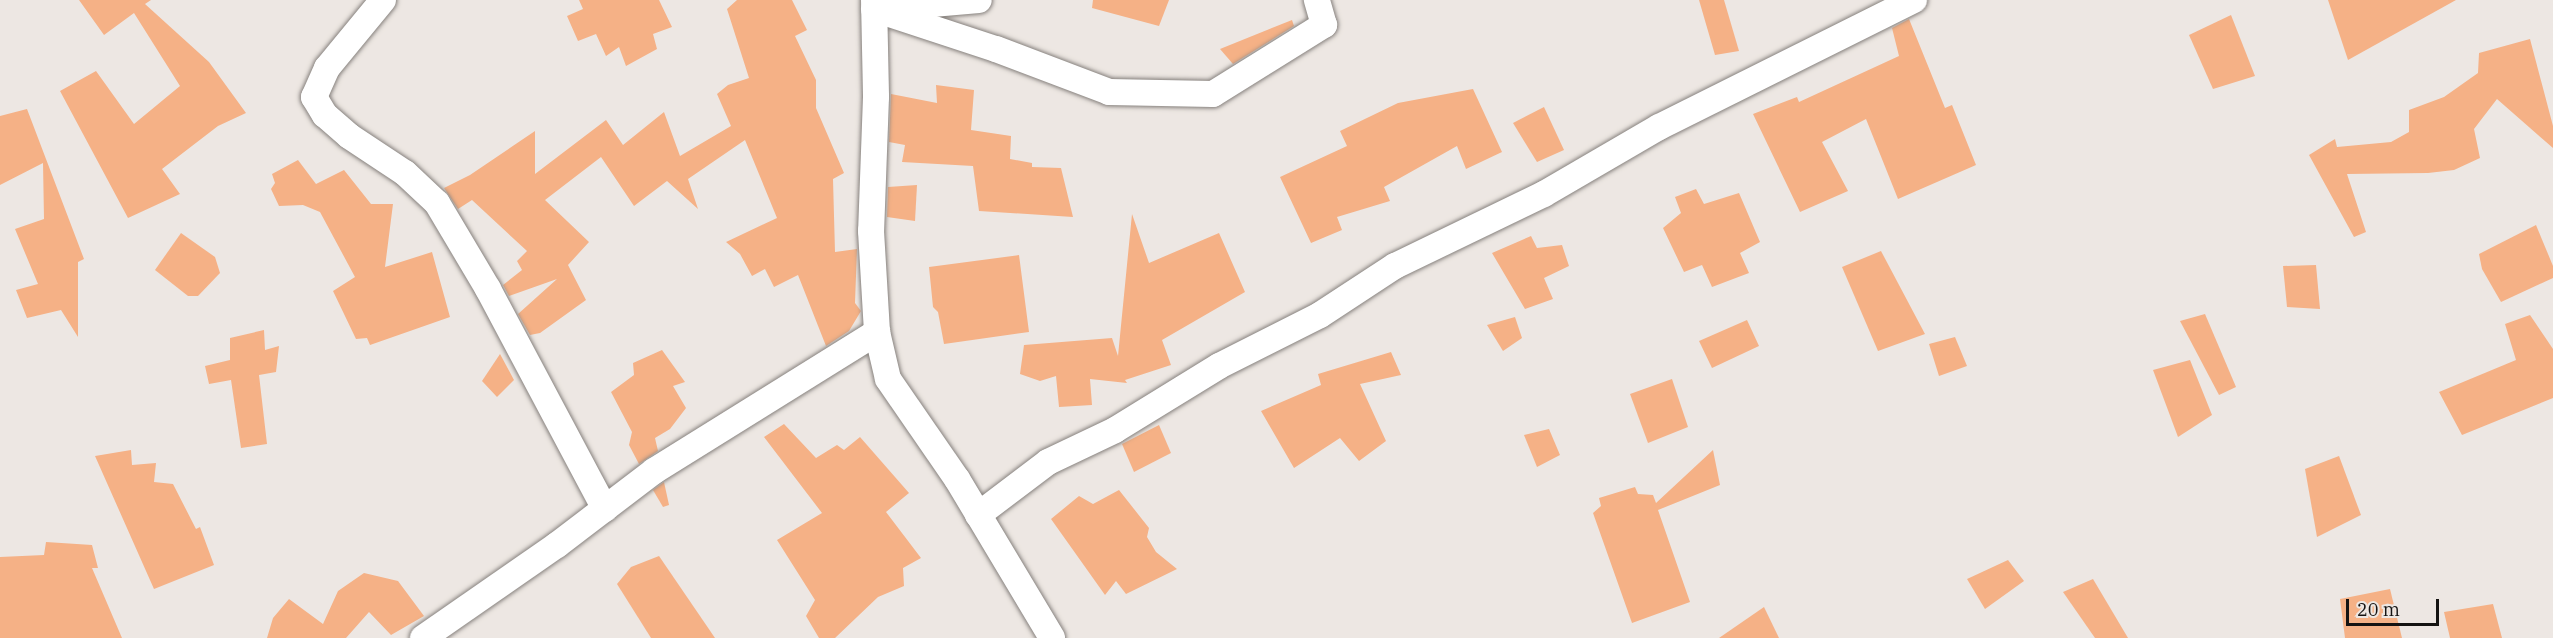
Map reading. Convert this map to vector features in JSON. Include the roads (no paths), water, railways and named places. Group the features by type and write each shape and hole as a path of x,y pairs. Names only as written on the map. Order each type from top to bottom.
{"street":[{"path":"383,0 327,68 314,97 325,114 349,136 405,174 437,203 488,289 605,509"},
{"path":"874,5 979,0"},
{"path":"874,5 1109,92 1213,94 1324,25 1317,0"},
{"path":"978,515 1048,462 1115,430 1219,366 1320,315 1395,266 1544,194 1659,127 1914,0"},
{"path":"874,5 876,97 871,231 877,332 888,379 978,515 1052,638"},
{"path":"423,638 605,509 654,471 877,332"}]}
